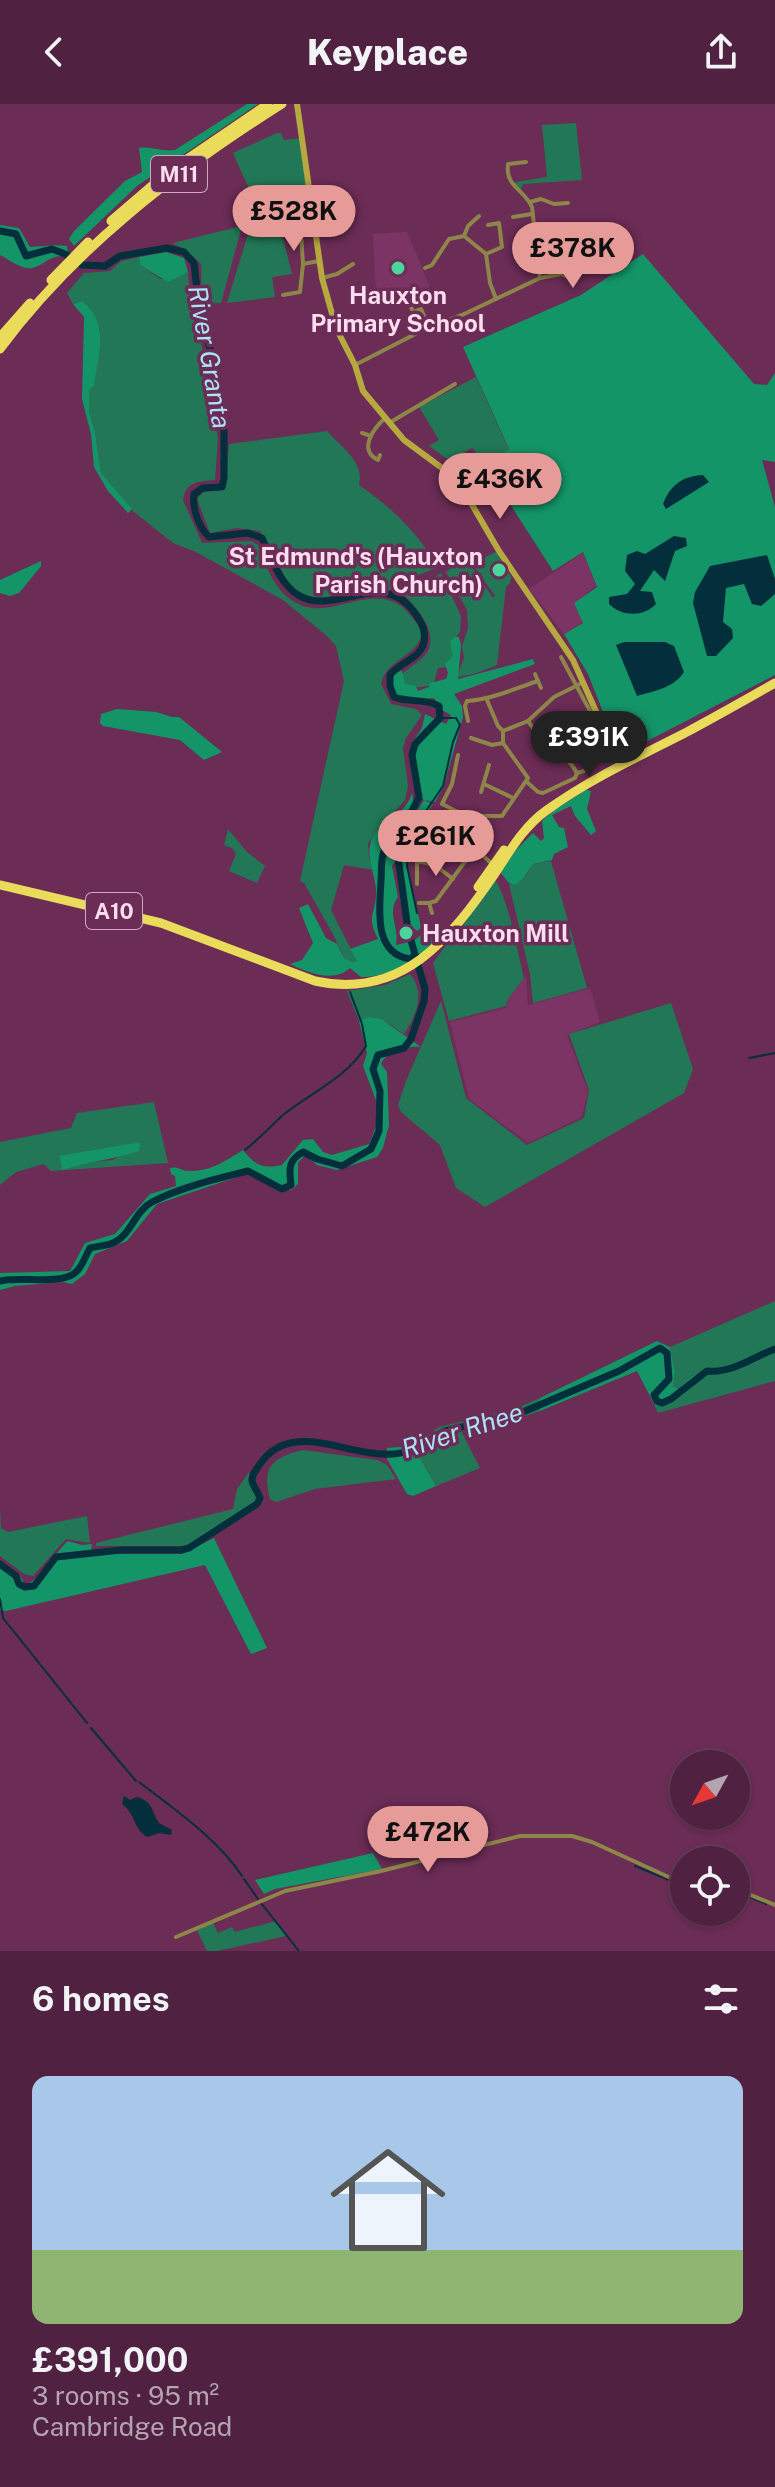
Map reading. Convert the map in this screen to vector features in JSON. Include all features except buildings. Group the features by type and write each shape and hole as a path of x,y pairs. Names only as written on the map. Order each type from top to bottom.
{"highway":[{"name":"M11","path":"0,337 82,252 168,172 268,104"},
{"name":"M11","path":"82,252 145,199 282,104"},
{"name":"M11","path":"0,349 67,268"},
{"name":"A10","path":"0,885 171,926 292,974 327,984 370,983 408,969 442,942 509,847 545,811 620,765 775,683"},
{"path":"484,854 509,847"}],"street":[{"path":"297,104 322,278 336,328 355,365 366,396 404,440 446,471 561,641 584,682 620,765"},
{"path":"526,162 508,164 506,168 509,182 530,202 540,278"},
{"path":"530,202 541,199 554,204 568,203"},
{"path":"513,217 532,214"},
{"path":"464,236 468,226 479,216"},
{"path":"486,254 502,247 499,223 488,225"},
{"path":"283,295 300,292 303,275 301,233"},
{"path":"464,236 486,254 491,291 496,299"},
{"path":"425,268 432,265 449,239 464,236"},
{"path":"301,240 308,239"},
{"path":"537,255 584,241"},
{"path":"303,264 319,261"},
{"path":"322,278 337,274 353,264"},
{"path":"355,365 429,327 540,278 561,274 568,277 592,266"},
{"path":"409,302 413,312 423,307 429,327"},
{"path":"380,455 378,460 367,451 374,428 455,384"},
{"path":"362,433 371,436"},
{"path":"561,657 590,711"},
{"path":"535,674 541,688"},
{"path":"468,721 467,701 487,700 504,691 538,681"},
{"path":"503,731 528,721 554,697 584,682"},
{"path":"461,835 470,818 479,814 502,816 527,782 527,774 503,743 503,731 487,700"},
{"path":"559,718 572,736"},
{"path":"528,721 534,732 571,763 577,773"},
{"path":"556,751 579,731"},
{"path":"471,738 492,745 503,743"},
{"path":"458,755 452,784 442,804 470,818"},
{"path":"527,782 543,793 575,778 597,757"},
{"path":"481,792 489,765"},
{"path":"484,784 513,798"},
{"path":"417,884 417,861 413,854 428,822 432,821 455,835 461,835 497,865"},
{"path":"419,903 436,901 475,848"},
{"path":"417,861 435,865 453,879"},
{"path":"429,903 432,913"},
{"path":"176,1937 285,1891 381,1871 520,1836 572,1836 670,1878"},
{"path":"750,1895 775,1905"}],"shaded area":[{"name":"Hauxton Primary School","path":"407,232 430,287 381,304 375,282 373,234"},
{"path":"583,553 596,586 574,603 583,622 564,634 529,589"},
{"path":"526,976 528,1005 590,988 600,1022 567,1035 588,1091 582,1117 528,1143 469,1099 450,1022 506,1008 508,999"}],"green space":[{"path":"247,104 258,104 137,186 74,246 69,239 74,231 125,181 142,172 139,148 175,150"},
{"path":"576,123 582,180 523,184 520,192 513,187 516,182 547,177 542,125"},
{"path":"281,133 284,140 300,138 309,207 260,218 233,153"},
{"path":"278,219 292,274 272,277 275,297 227,303 250,227"},
{"path":"0,225 19,228 30,247 67,246 68,253 32,268 20,266 0,255"},
{"path":"242,226 221,303 202,303 201,264 173,243"},
{"path":"166,252 184,258 188,272 168,282 140,265 139,257"},
{"path":"643,254 754,384 767,385 775,373 775,462 762,460 775,507 775,675 620,755 588,674 564,634 583,623 574,603 597,587 583,552 553,571 510,504 496,457 509,449 463,347 581,295"},
{"path":"139,257 140,265 161,279 188,272 191,307 211,380 218,439 215,480 190,486 183,500 202,543 251,541 258,545 275,584 297,604 324,608 364,600 391,601 405,609 422,631 415,647 389,668 381,684 391,704 416,709 422,715 403,748 408,786 405,800 368,843 374,870 344,865 331,910 357,961 353,963 344,958 304,883 300,881 344,681 336,646 283,600 196,552 173,543 134,512 101,473 89,412 89,389 94,384 100,351 99,329 91,309 82,301 73,304 67,293 84,273 110,271 121,261"},
{"path":"82,301 91,309 99,329 100,351 94,385 89,390 89,412 101,473 132,509 128,513 108,491 94,467 91,434 82,399 84,317 73,304"},
{"path":"476,377 509,450 484,464 472,448 450,461 429,446 439,440 419,407"},
{"path":"327,431 355,462 359,485 403,522 439,567 395,584 392,590 367,589 317,599 303,595 290,586 260,531 237,528 210,533 197,499 203,492 225,489 229,444"},
{"path":"496,552 511,577 506,587 497,665 457,677 464,658 462,646 468,628 467,610 446,572 465,557 493,598 495,596 472,563"},
{"path":"41,561 41,566 19,593 10,596 0,593 0,580"},
{"path":"441,573 461,616 460,632 453,641 454,656 450,667 438,668 433,686 403,688 399,677 426,654 430,643 428,627 404,594"},
{"path":"459,637 461,645 458,679 533,659 535,664 454,694 462,706 463,717 444,786 435,802 424,800 419,794 411,744 422,728 425,714 446,724 451,715 442,710 434,698 410,700 396,697 391,684 395,672 402,671 405,684 416,686 418,691 429,687 430,683 446,679 445,664 453,656 450,641"},
{"path":"117,709 179,717 222,752 204,760 180,740 100,723 101,714"},
{"path":"586,790 591,791 587,809 596,831 591,835 571,806 552,815 559,827 564,828 568,847 554,854 552,860 533,864 515,885 509,883 500,872 516,850 533,833 541,841 544,838 542,821"},
{"path":"412,793 415,814 424,800 433,804 411,838 405,856 421,927 418,931 404,923 400,870 396,860 392,866 398,897 393,909 396,945 443,929 437,939 419,956 384,974 361,977 350,968 344,973 329,976 290,964 302,960 313,943 299,908 308,904 326,938 337,944 344,958 352,962 357,961 350,949 378,939 372,921 376,888 370,856 371,841 405,806"},
{"path":"228,829 247,852 265,866 257,883 229,871 236,854 224,845"},
{"path":"551,861 587,988 533,1003 530,974 509,884 521,881 533,864"},
{"path":"494,879 508,910 524,978 506,1006 449,1021 433,963"},
{"path":"410,974 418,989 418,1004 404,1034 378,1019 359,1021 347,991 385,985"},
{"path":"441,1001 466,1098 527,1145 584,1118 589,1090 569,1034 671,1003 693,1069 684,1093 485,1207 456,1188 440,1145 401,1112 398,1105"},
{"path":"369,1017 381,1019 421,1047 398,1050 388,1055 381,1064 387,1072 389,1125 383,1148 377,1157 337,1170 317,1165 305,1155 298,1163 298,1184 291,1190 279,1189 246,1174 157,1204 127,1241 95,1254 85,1274 72,1284 15,1286 0,1290 0,1273 70,1271 85,1243 115,1234 150,1194 176,1186 170,1168 203,1170 243,1150 260,1165 282,1165 303,1140 313,1139 323,1152 332,1155 369,1144 377,1124 377,1103 363,1066 367,1053 359,1021"},
{"path":"154,1102 168,1163 51,1171 44,1164 16,1172 0,1185 0,1142 71,1128 77,1113","holes":["140,1142 113,1160 62,1169 59,1157"]},
{"path":"140,1142 139,1151 62,1170 59,1156"},
{"path":"775,1301 775,1381 658,1413 653,1402 667,1404 685,1384 677,1389 673,1386 675,1372 670,1347"},
{"path":"657,1341 670,1347 675,1372 673,1386 678,1389 693,1376 697,1378 666,1404 653,1402 637,1371 540,1411 540,1398"},
{"path":"540,1398 540,1411 497,1425 461,1431 480,1468 436,1486 413,1446 439,1427 517,1408"},
{"path":"413,1446 436,1486 413,1496 407,1494 387,1459 387,1448"},
{"path":"303,1450 377,1460 387,1465 396,1479 315,1489 276,1502 270,1499 267,1479 272,1466 283,1457"},
{"path":"249,1472 258,1495 257,1502 189,1546 96,1546 96,1543 233,1509 237,1489"},
{"path":"0,1507 1,1528 8,1532 87,1516 90,1543 66,1539 33,1576 24,1574 0,1556"},
{"path":"214,1538 267,1648 251,1654 205,1565 0,1610 0,1560 21,1577 25,1585 36,1578 68,1541 92,1544 91,1551 101,1554 182,1554"},
{"path":"373,1853 382,1869 275,1889 264,1894 255,1880"},
{"path":"276,1921 286,1936 217,1951 207,1951 197,1930 213,1923 218,1933 232,1927 235,1932"}],"water":[{"path":"703,475 709,482 666,509 663,504 673,487 689,477"},
{"path":"674,536 686,538 687,546 675,551 665,581 654,570 640,591 652,592 656,604 633,614 609,604 609,597 627,594 635,584 625,571 627,555 637,551 645,554"},
{"path":"767,555 775,579 775,594 761,606 752,604 744,584 726,588 723,622 732,629 733,638 716,656 707,656 693,603 695,592 710,566"},
{"path":"624,642 665,642 674,646 684,672 669,685 637,696 616,645"},
{"path":"124,1796 130,1800 137,1797 146,1801 159,1823 172,1830 171,1835 159,1833 147,1837 142,1833 122,1804"}],"waterway":[{"name":"River Granta","path":"0,231 16,234 26,256 52,249 82,265 105,266 120,256 167,248 184,252 194,263 200,316 214,362 224,431 222,487 203,488 194,494 199,523 209,537 248,533 262,538 272,561 291,590 313,601 378,593 393,595 408,605 423,627 424,642 416,655 390,675 390,686 394,697 439,706 440,718 415,744 412,755 419,797 400,834 397,849 408,930 425,989 424,1001 411,1039 404,1048 378,1055 373,1069 380,1091 379,1131 371,1149 342,1166 303,1152 291,1166 291,1185 282,1189 248,1171 175,1192 146,1206 115,1242 90,1248 79,1269 71,1276 0,1281"},
{"path":"417,913 407,866 407,839 443,786 460,725 456,718 440,718"},
{"name":"River Granta","path":"398,835 382,856 381,927 389,948 410,959 415,955"},
{"path":"245,1150 283,1115 339,1076 366,1046 362,1024 350,992"},
{"path":"749,1058 775,1053"},
{"name":"River Rhee","path":"0,1564 25,1587 34,1586 56,1557 121,1550 189,1548 257,1504 260,1498 252,1481 253,1474 272,1451 286,1444 317,1442 383,1454 411,1451 431,1444 445,1431 523,1412 619,1371 660,1348 667,1353 669,1379 654,1395 662,1403 707,1371 733,1367 775,1349"},
{"path":"0,1599 3,1618 87,1723"},
{"path":"91,1728 136,1781"},
{"path":"139,1782 208,1837 242,1876"},
{"path":"635,1866 670,1880"},
{"path":"244,1879 258,1899"},
{"path":"750,1897 766,1904"},
{"path":"261,1903 299,1951"}],"place":[{"name":"Hauxton Primary School","path":"398,268"},
{"name":"St Edmund's (Hauxton Parish Church)","path":"499,570"},
{"name":"Hauxton Mill","path":"406,933"}]}
